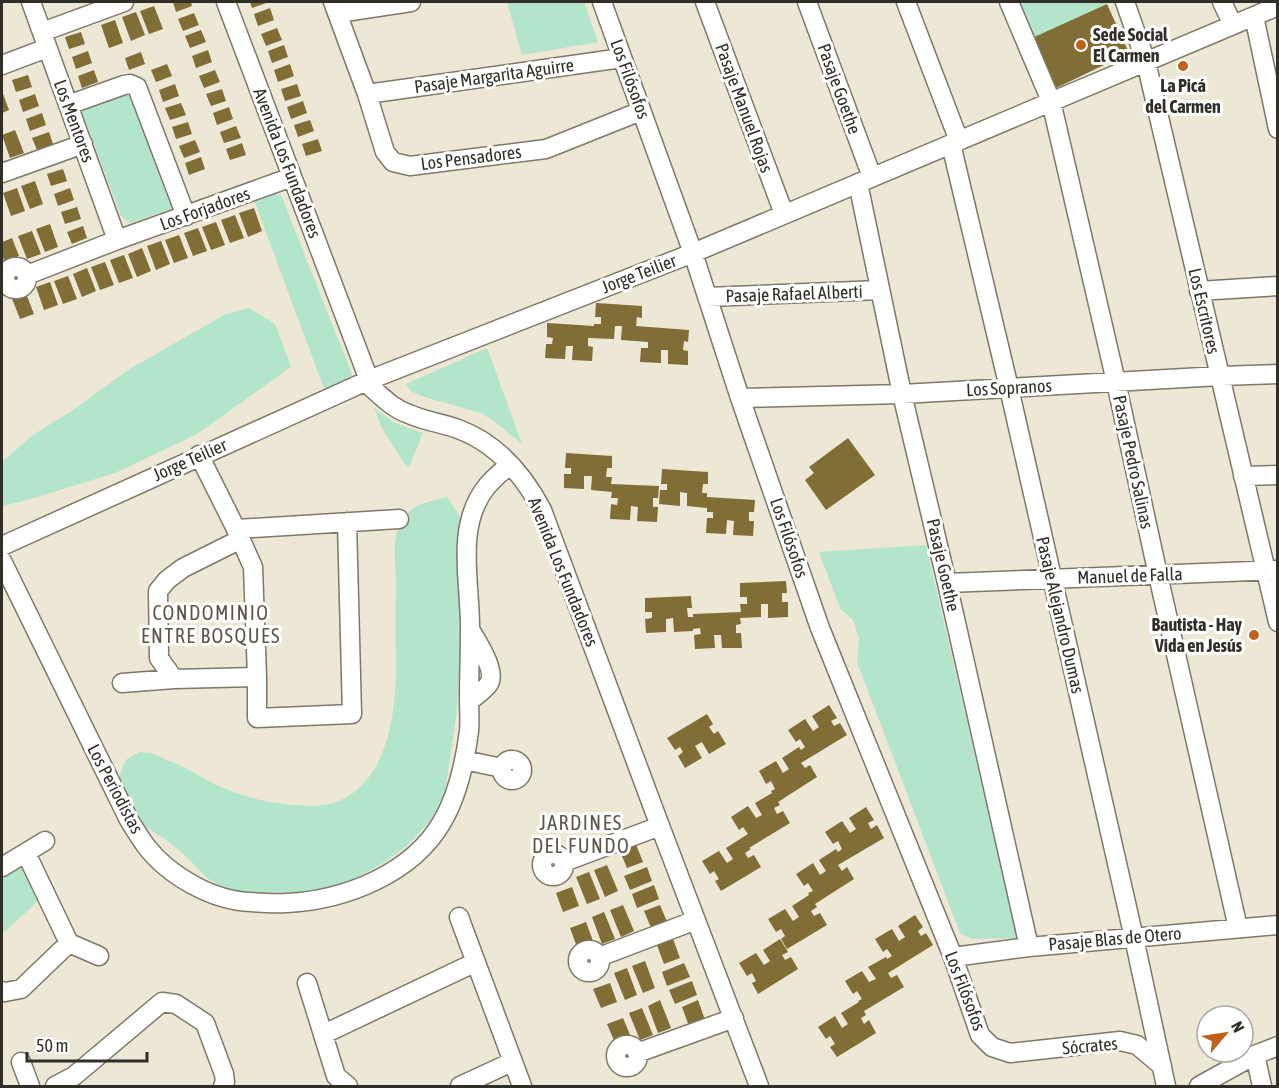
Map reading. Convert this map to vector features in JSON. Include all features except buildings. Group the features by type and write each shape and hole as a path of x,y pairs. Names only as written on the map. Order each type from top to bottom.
{"street":[{"name":"Los Mentores","path":"31,2 117,240"},
{"path":"2,65 45,40 124,2"},
{"name":"Avenida Los Fundadores","path":"226,2 372,387 388,403 407,414 457,428 481,439 510,465 532,492 542,510 759,1086"},
{"path":"336,7 411,2"},
{"name":"Los Filósofos","path":"602,2 693,253 740,398 828,648 953,957 980,1035 993,1047 1010,1053"},
{"name":"Pasaje Manuel Rojas","path":"705,2 784,214"},
{"name":"Pasaje Goethe","path":"807,2 865,180 880,290 902,394 1029,947"},
{"name":"Pasaje Alejandro Dumas","path":"906,2 955,142 1166,1086"},
{"name":"Pasaje Pedro Salinas","path":"1009,2 1051,102 1238,928"},
{"name":"Los Escritores","path":"1125,2 1146,62 1243,476 1272,571 1278,622"},
{"path":"1222,2 1233,25"},
{"name":"Jorge Teilier","path":"2,546 369,380 693,253 1278,6"},
{"name":"Los Pensadores","path":"336,7 385,152 393,162 410,166 546,148 641,111"},
{"path":"1254,16 1278,129"},
{"name":"Pasaje Margarita Aguirre","path":"367,94 622,58"},
{"path":"68,105 124,85 130,84 137,87 186,216"},
{"path":"2,173 83,144"},
{"name":"Los Forjadores","path":"27,275 292,177"},
{"path":"1199,291 1278,286"},
{"name":"Pasaje Rafael Alberti","path":"707,297 880,290"},
{"name":"Los Sopranos","path":"740,398 902,394 1278,374"},
{"path":"199,455 254,567 257,718 352,714 347,522"},
{"name":"Los Periodistas","path":"2,561 129,820 147,847 164,865 212,895 247,902 288,903 322,898 380,879 406,862 428,841 442,822 456,794 469,729 471,629 467,531 476,505 487,487 510,465"},
{"path":"1243,476 1278,475"},
{"path":"174,679 159,658 158,591 167,580 183,568 238,534 347,522 399,519"},
{"name":"Manuel de Falla","path":"947,583 1272,571"},
{"path":"122,683 257,677"},
{"path":"464,760 502,768"},
{"path":"564,862 660,826"},
{"path":"2,867 45,841"},
{"path":"26,853 69,943 99,956"},
{"path":"459,917 522,1086"},
{"path":"599,957 696,920"},
{"name":"Pasaje Blas de Otero","path":"953,957 1029,947 1278,925"},
{"path":"2,991 21,989 69,943"},
{"path":"324,1034 476,963"},
{"path":"307,983 336,1076 348,1086"},
{"path":"55,1086 74,1076 162,1002 176,1004 205,1023 224,1074 224,1086"},
{"path":"637,1053 734,1018"},
{"name":"Sócrates","path":"1010,1053 1120,1041 1137,1045 1162,1066"},
{"path":"1262,1086 1255,1055 1278,1046"},
{"path":"21,1062 30,1086"},
{"path":"460,1086 512,1062"},
{"path":"1199,1086 1239,1064"}],"green space":[{"path":"507,2 584,2 598,42 522,55"},
{"path":"1016,2 1106,2 1107,4 1032,38"},
{"path":"134,91 175,207 131,223 121,216 82,112 99,100"},
{"path":"271,193 281,195 352,374 348,381 325,391 254,200"},
{"path":"249,308 275,324 291,367 197,434 115,473 2,506 2,462 33,435 76,408 128,370 226,314"},
{"path":"487,348 522,444 481,413 421,396 411,391 406,384"},
{"path":"374,408 393,422 423,433 409,467 383,430"},
{"path":"447,497 460,517 457,551 461,642 456,718 445,791 429,822 407,846 383,863 358,877 332,887 303,893 245,893 219,885 207,878 169,842 139,822 120,789 119,779 124,763 128,758 140,752 152,753 230,791 283,804 323,805 333,803 352,793 367,779 379,761 392,718 396,674 395,551 398,529 405,516 415,507"},
{"path":"926,545 1017,938 971,939 960,933 857,662 859,638 853,620 840,608 819,552"},
{"path":"22,863 37,902 2,934 2,874"}],"place":[{"name":"Sede Social El Carmen","path":"1081,45"},
{"name":"La Picá del Carmen","path":"1183,66"},
{"name":"Bautista - Hay Vida en Jesús","path":"1254,635"}],"district":[{"name":"CONDOMINIO ENTRE BOSQUES","path":"211,624"},
{"name":"JARDINES DEL FUNDO","path":"581,834"}]}
